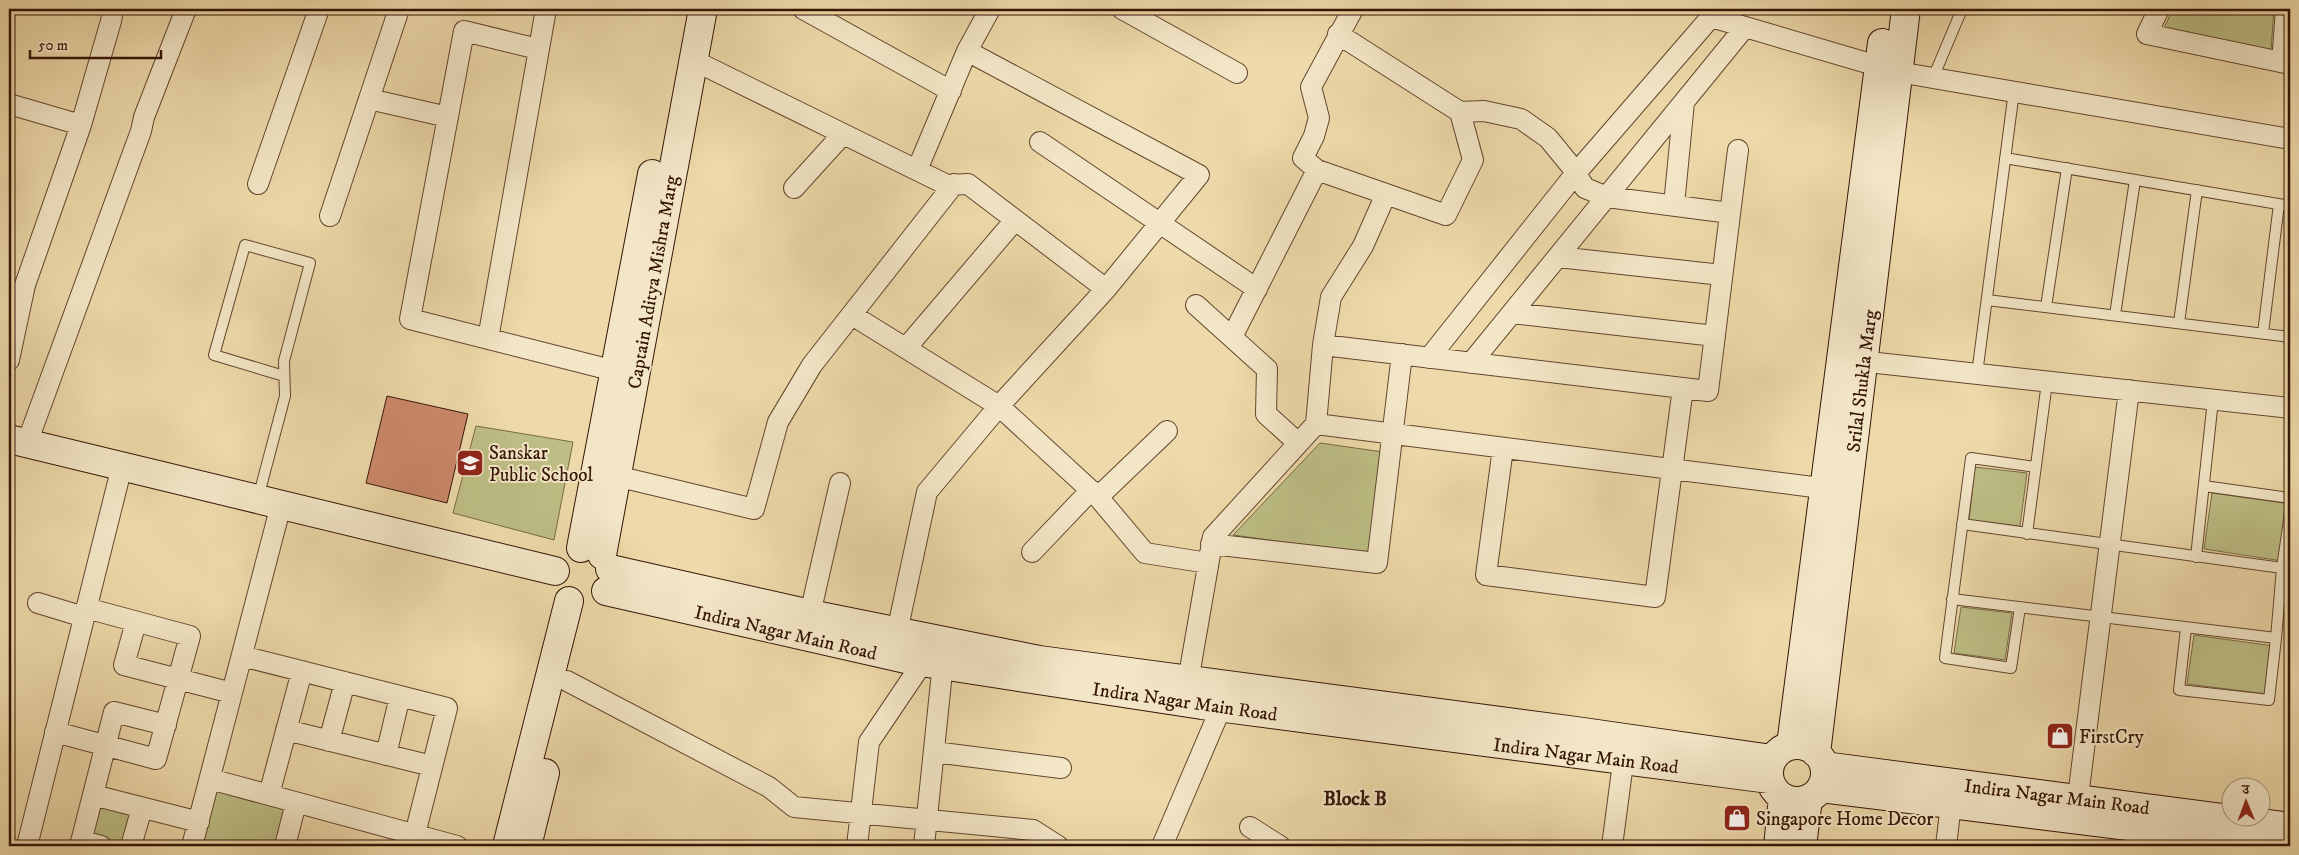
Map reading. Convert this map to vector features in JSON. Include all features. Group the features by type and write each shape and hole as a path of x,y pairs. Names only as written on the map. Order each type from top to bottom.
{"street":[{"path":"9,360 25,285 81,125 112,21 113,9"},
{"path":"186,9 144,117 141,131 18,441 555,571 556,586 560,592 593,578"},
{"path":"258,184 319,9"},
{"path":"330,216 399,9"},
{"path":"488,339 546,9"},
{"name":"Captain Aditya Mishra Marg","path":"514,846 593,578 615,372 686,9"},
{"name":"Captain Aditya Mishra Marg","path":"514,846 567,681 593,578 616,476 703,9"},
{"path":"803,9 950,91"},
{"path":"918,170 967,51 990,9"},
{"path":"1122,9 1237,73"},
{"path":"1351,9 1352,11 1338,34 1312,87 1319,118 1314,136 1303,158 1317,170 1446,215 1473,160 1460,112"},
{"name":"Srilal Shukla Marg","path":"1887,9 1889,69"},
{"name":"Srilal Shukla Marg","path":"1778,846 1798,773 1889,69 1906,9"},
{"path":"2159,9 2147,34 2286,63 2286,9"},
{"path":"1429,358 1576,173 1713,13 1745,27 1889,69 2290,139"},
{"path":"1471,363 1745,27"},
{"path":"538,50 464,31 410,319 615,372"},
{"path":"1338,34 1460,112 1484,111 1521,119 1548,138 1576,173 1585,188 1607,197 1730,213"},
{"path":"897,632 926,492 999,406 1106,289 1200,175 967,51"},
{"path":"693,60 947,185 968,184 1106,289"},
{"path":"369,99 448,117"},
{"path":"1674,205 1684,102"},
{"path":"9,104 81,125"},
{"path":"794,188 843,134"},
{"path":"1040,142 1257,289"},
{"path":"1323,345 1708,391 1738,150"},
{"path":"1232,337 1317,170"},
{"path":"616,476 754,509 778,422 812,365 954,184"},
{"path":"1187,691 1212,536 1316,424 1323,345 1331,296 1363,246 1386,194"},
{"path":"906,348 1015,220"},
{"path":"1558,257 1722,276"},
{"path":"1196,305 1267,369 1266,414 1298,443"},
{"path":"1512,313 1715,336"},
{"path":"852,315 999,406 1094,493 1145,553 1209,553 1377,563 1402,354"},
{"path":"1852,360 2290,408"},
{"path":"1503,448 1486,575 1655,597 1683,388"},
{"path":"2076,809 2129,390"},
{"path":"1316,424 1836,490"},
{"path":"1032,552 1094,493 1168,431"},
{"path":"27,846 122,466"},
{"path":"810,614 840,483"},
{"path":"192,846 242,656 269,502"},
{"name":"Indira Nagar Main Road","path":"593,578 810,614 897,632 937,656"},
{"name":"Indira Nagar Main Road","path":"593,578 937,656 1039,660 1187,691 2076,809 2289,846"},
{"path":"38,603 136,622 190,636 156,759 55,732"},
{"path":"136,622 124,665 232,693"},
{"path":"242,656 447,708 413,840"},
{"path":"924,846 934,752 937,656"},
{"path":"857,846 869,742 937,656"},
{"path":"269,795 302,671"},
{"path":"567,681 769,787 794,807 1033,830 1058,846"},
{"path":"329,741 345,682"},
{"path":"386,755 400,696"},
{"path":"1162,846 1226,696"},
{"path":"101,846 81,844 114,712 166,725"},
{"path":"286,730 432,766"},
{"path":"1612,846 1625,749"},
{"path":"934,752 1061,768"},
{"name":"Srilal Shukla Marg","path":"1798,773 1802,846"},
{"name":"Indira Nagar Main Road","path":"1798,773 1951,804 2076,809 2290,827"},
{"path":"210,779 296,803 413,840 457,846"},
{"path":"93,796 199,822"},
{"path":"285,846 296,803"},
{"path":"1946,846 1951,804"},
{"path":"132,846 142,808"},
{"path":"1250,827 1280,846"}],"lane":[{"path":"1933,78 1962,9"},
{"path":"1977,374 2014,91"},
{"path":"2005,158 2290,206"},
{"path":"2046,307 2067,168"},
{"path":"2115,315 2135,180"},
{"path":"2180,323 2197,190"},
{"path":"2262,333 2279,204"},
{"path":"269,502 285,396 284,361 310,263 245,246 214,355 284,376"},
{"path":"1987,300 2290,337"},
{"path":"2027,534 2047,382"},
{"path":"2196,557 2213,400"},
{"path":"2020,607 2012,668 1945,658 1970,458 2036,467"},
{"path":"2204,486 2290,498"},
{"path":"2186,628 2179,690 2269,700 2282,568 2290,513"},
{"path":"1962,524 2109,546 2282,568"},
{"path":"1952,598 2276,638"}],"green space":[{"path":"2173,9 2274,9 2271,50 2164,28"},
{"path":"476,426 573,442 554,540 453,513"},
{"path":"1320,443 1383,452 1369,554 1233,535"},
{"path":"1975,467 2027,473 2020,526 1969,520"},
{"path":"2212,493 2290,504 2282,561 2204,549"},
{"path":"1961,607 2012,613 2005,660 1954,653"},
{"path":"2194,635 2274,646 2267,694 2187,684"},
{"path":"214,790 285,808 275,846 200,846"},
{"path":"96,800 136,810 127,845 87,835"}],"building":[{"path":"387,396 468,414 447,503 366,483"}],"place":[{"name":"Sanskar Public School","path":"470,463"},
{"name":"FirstCry","path":"2060,736"},
{"name":"Singapore Home Decor","path":"1737,818"}],"district":[{"name":"Block B","path":"1355,798"}]}
